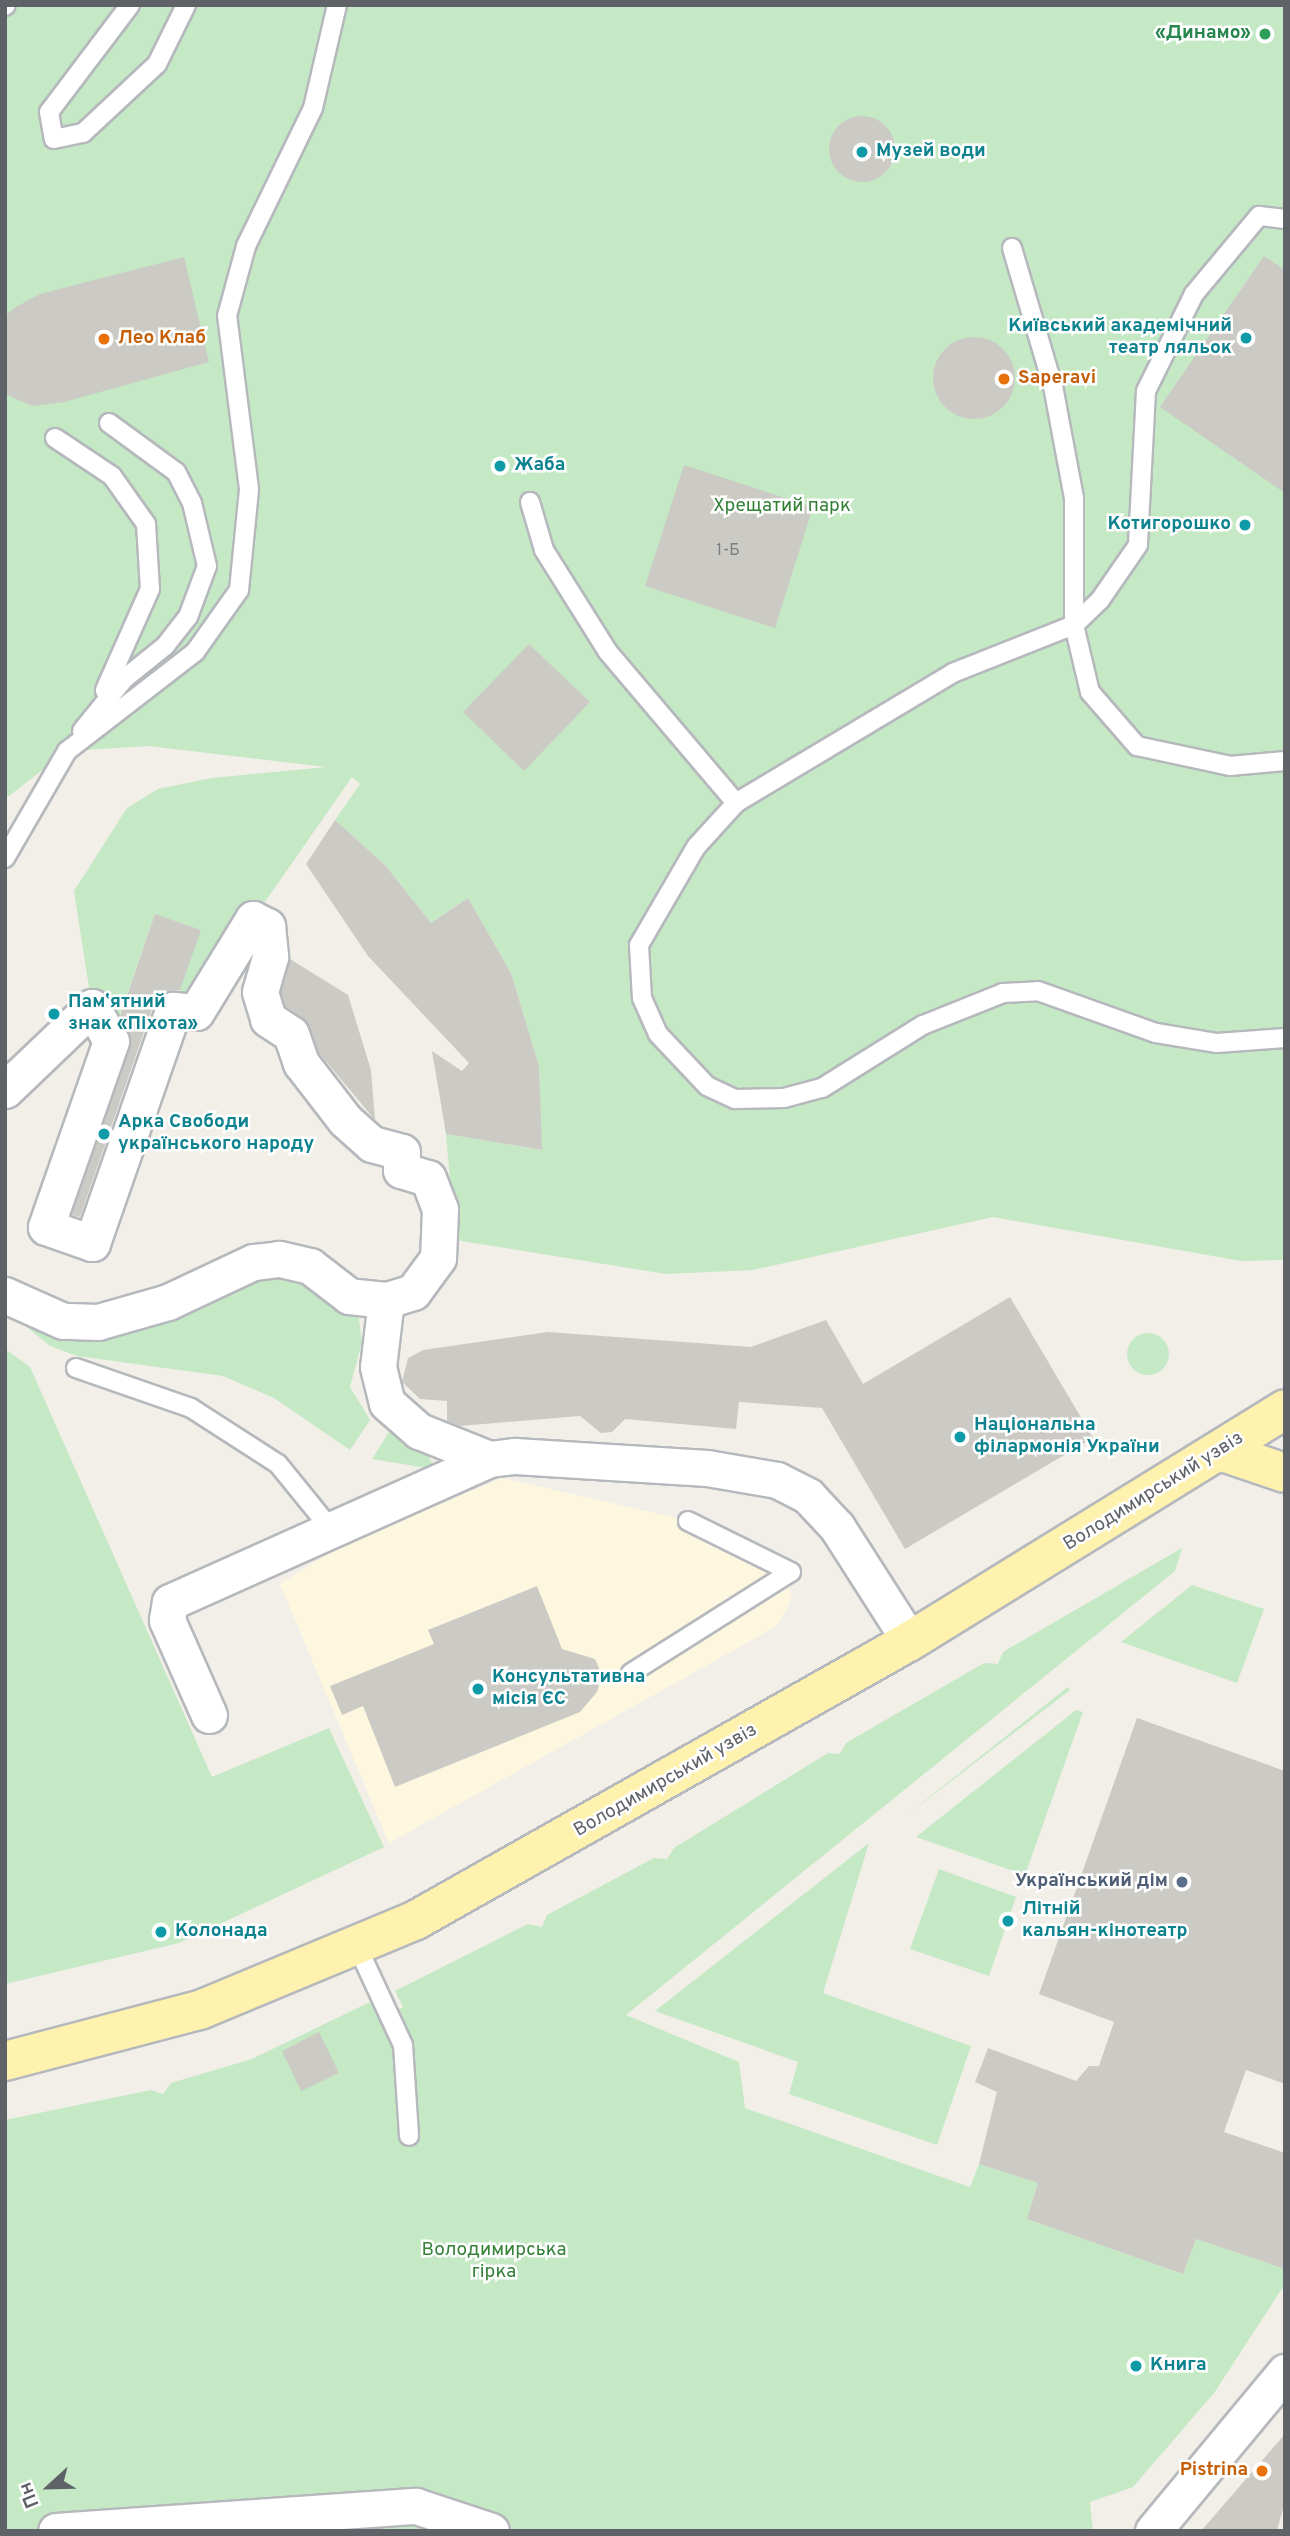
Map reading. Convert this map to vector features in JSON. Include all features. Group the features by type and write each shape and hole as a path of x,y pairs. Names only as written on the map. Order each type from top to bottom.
{"main road":[{"name":"Володимирський узвіз","path":"5,2061 200,2010 357,1946 603,1818 910,1642 1223,1451 1285,1409"},
{"path":"1223,1451 1285,1474"}],"street":[{"path":"5,1090 92,1007 111,1041 46,1227 92,1243 173,1010 196,1012 253,919 267,926 270,957 260,981 268,1019 291,1034 301,1063 345,1120 372,1144 402,1152 401,1170 428,1178 440,1209 438,1258 413,1292 386,1300 349,1296 310,1266 279,1259 253,1262 157,1307 97,1322 63,1321 5,1295"},
{"path":"386,1300 378,1367 387,1403 419,1431 489,1459"},
{"path":"209,1715 167,1620 170,1602 489,1459 547,1454 777,1480 808,1496 837,1527 910,1642"},
{"path":"1153,2531 1273,2411 1285,2372"},
{"path":"56,2531 416,2506 491,2531"}],"lane":[{"path":"130,5 48,112 54,139 83,133 157,64 186,5"},
{"path":"93,726 195,652 239,590 249,489 228,316 246,246 313,108 337,5"},
{"path":"1285,219 1259,216 1194,295 1146,391 1138,545 1074,625 953,673 736,803 696,847 639,945 642,998 657,1034 707,1086 735,1099 784,1098 822,1088 923,1025 1003,993 1038,991 1168,1035 1217,1043 1285,1038"},
{"path":"1012,248 1053,386 1074,498 1074,625 1090,692 1138,746 1230,766 1285,761"},
{"path":"5,858 67,751 93,726 188,617 207,566 192,503 176,472 110,423"},
{"path":"55,438 112,476 146,524 150,589 93,726"},
{"path":"530,502 544,550 608,652 736,803"},
{"path":"76,1368 191,1408 278,1464 330,1528"},
{"path":"631,1674 791,1572 688,1521"},
{"path":"357,1946 403,2045 409,2136"}],"shaded area":[{"path":"503,1478 707,1525 788,1582 792,1599 777,1626 389,1843 280,1584 342,1545"}],"green space":[{"name":"Хрещатий парк","path":"5,5 1285,5 1285,1260 1241,1261 993,1217 753,1270 666,1274 455,1240 446,1134 541,1150 539,1066 511,973 468,898 431,923 385,865 335,820 360,784 352,777 253,919 173,1010 200,930 155,914 111,1041 92,1007 74,891 127,808 158,789 212,778 326,767 149,746 67,751 5,799"},
{"path":"279,1259 358,1313 362,1342 350,1387 370,1420 350,1450 274,1398 223,1376 77,1356 50,1346 5,1309 63,1321"},
{"path":"1148,1333 1163,1339 1169,1354 1163,1369 1148,1375 1133,1369 1127,1354 1133,1339"},
{"path":"5,1349 30,1367 212,1777 329,1728 384,1847 179,1943 5,1984"},
{"path":"391,1429 424,1448 432,1463 427,1468 372,1459"},
{"name":"Володимирська гірка","path":"1182,1548 1175,1571 626,2015 739,2062 745,2108 970,2187 979,2164 1038,2183 1027,2219 1183,2274 1196,2239 1285,2269 1285,2284 1214,2393 1133,2487 1090,2502 1093,2531 5,2531 5,2120 151,2090 163,2094 171,2083 252,2059 370,2002 379,2020 403,2007 395,1991 528,1924 542,1927 547,1915 654,1858 667,1859 674,1848 828,1753 840,1754 846,1743 984,1663 998,1664 1003,1652"},
{"path":"1192,1585 1264,1609 1237,1683 1121,1642"},
{"path":"1068,1687 1070,1690 903,1818"},
{"path":"1076,1710 1083,1712 1025,1875 916,1837"},
{"path":"869,1843 823,1993 971,2046 937,2145 789,2094 798,2062 655,2011"},
{"path":"939,1869 1016,1897 989,1976 910,1949"}],"building":[{"name":"Музей води","path":"862,116 875,119 885,126 892,136 895,149 892,162 885,172 875,179 862,182 849,179 839,172 832,162 829,149 832,136 839,126 849,119"},
{"name":"Київський академічний театр ляльок","path":"1264,256 1285,270 1285,493 1160,407"},
{"name":"Лео Клаб","path":"184,257 209,362 64,402 32,406 5,394 5,316 14,308 40,294"},
{"path":"974,337 990,341 1003,349 1011,362 1015,378 1011,394 1003,407 990,415 974,419 958,415 945,407 937,394 933,378 937,362 945,349 958,341"},
{"path":"684,465 813,507 775,628 645,586"},
{"path":"529,644 590,702 524,771 463,712"},
{"path":"335,820 385,865 431,923 468,898 511,973 539,1066 542,1150 446,1134 432,1051 462,1071 469,1063 368,956 306,864"},
{"path":"155,914 201,930 180,990 165,991 154,1003 80,1217 72,1215 130,1047 120,1016"},
{"path":"290,959 348,995 371,1070 375,1120 319,1053 303,1018 285,1006 281,992"},
{"path":"1010,1297 1093,1438 905,1549 822,1408 739,1402 736,1429 625,1419 612,1432 601,1433 580,1416 460,1426 447,1421 447,1401 420,1399 402,1382 408,1358 423,1350 548,1332 751,1347 826,1320 863,1384"},
{"name":"Консультативна місія ЄС","path":"537,1586 562,1649 595,1659 602,1675 597,1692 580,1712 395,1787 363,1706 342,1715 330,1686 434,1644 428,1630"},
{"name":"Український дім","path":"1137,1718 1285,1771 1285,2084 1246,2070 1224,2132 1285,2153 1285,2269 1196,2239 1183,2274 1027,2219 1038,2183 979,2164 997,2092 975,2082 988,2048 1076,2081 1089,2066 1099,2066 1114,2022 1039,1994"},
{"path":"319,2032 339,2073 301,2091 282,2051"},
{"path":"1285,2434 1285,2501 1277,2531 1201,2531"}],"waterway":[{"path":"345,2531 350,2530"}],"place":[{"name":"«Динамо»","path":"1265,34"},
{"name":"Музей води","path":"862,152"},
{"name":"Київський академічний театр ляльок","path":"1246,338"},
{"name":"Лео Клаб","path":"104,339"},
{"name":"Saperavi","path":"1004,379"},
{"name":"Жаба","path":"500,466"},
{"name":"Котигорошко","path":"1245,525"},
{"name":"Памʼятний знак «Піхота»","path":"54,1014"},
{"name":"Арка Свободи українського народу","path":"104,1134"},
{"name":"Національна філармонія України","path":"960,1437"},
{"name":"Консультативна місія ЄС","path":"478,1689"},
{"name":"Український дім","path":"1182,1882"},
{"name":"Літній кальян-кінотеатр","path":"1008,1921"},
{"name":"Колонада","path":"161,1932"},
{"name":"Книга","path":"1136,2366"},
{"name":"Pistrina","path":"1262,2471"}]}
